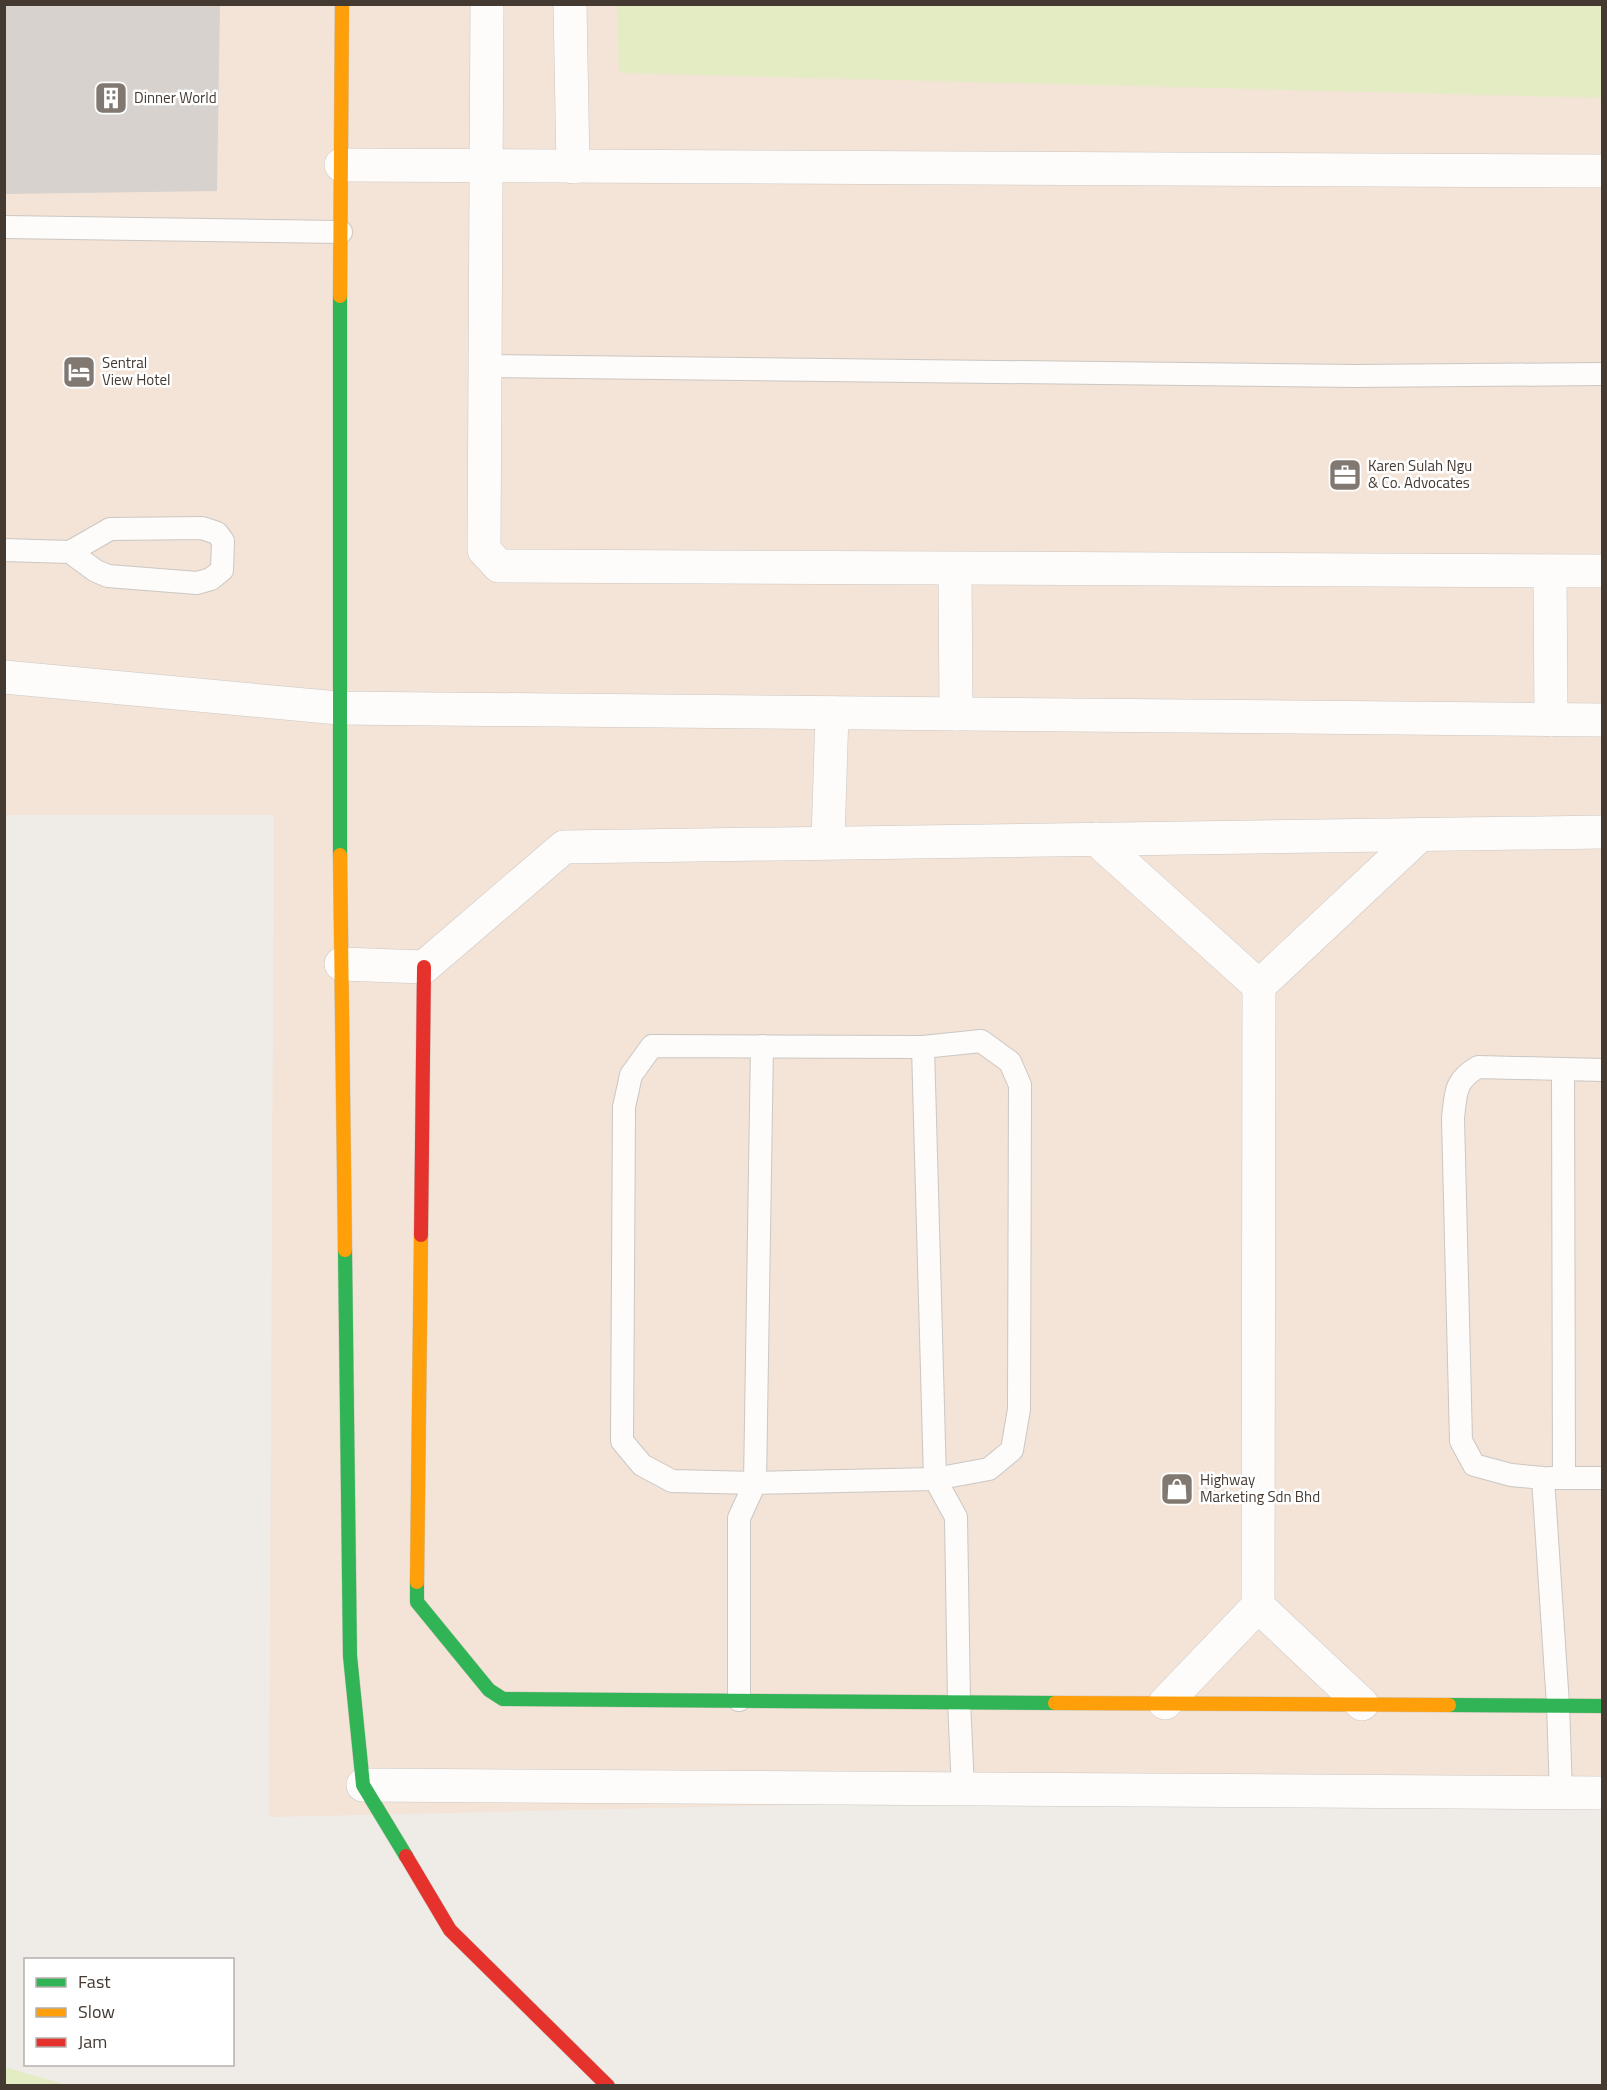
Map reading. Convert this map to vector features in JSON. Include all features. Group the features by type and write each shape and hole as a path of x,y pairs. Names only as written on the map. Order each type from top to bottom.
{"street":[{"path":"342,4 338,708 341,964 350,1656 363,1785 450,1930 608,2085"},
{"path":"487,4 484,550 499,566 1602,571"},
{"path":"570,4 573,167"},
{"path":"341,165 1602,171"},
{"path":"955,569 956,714"},
{"path":"1550,571 1551,720"},
{"path":"4,677 338,708 1602,720"},
{"path":"828,841 832,713"},
{"path":"341,964 424,967 564,846 1602,832"},
{"path":"1165,1703 1258,1606 1259,986 1420,835"},
{"path":"1095,839 1259,986"},
{"path":"424,967 417,1602 489,1690 503,1699 1602,1706"},
{"path":"1258,1606 1362,1704"},
{"path":"363,1785 1602,1793"}],"lane":[{"path":"4,227 340,232"},
{"path":"485,366 1355,376 1602,374"},
{"path":"4,550 70,552 110,529 202,528 217,533 223,541 222,570 211,579 197,583 108,576 96,572 70,552"},
{"path":"981,1041 1010,1062 1020,1084 1019,1409 1012,1450 989,1469 935,1479 755,1483 672,1481 642,1465 622,1441 624,1107 631,1075 652,1046 762,1046 923,1047 981,1041"},
{"path":"739,1700 739,1518 755,1483 762,1046"},
{"path":"923,1047 935,1479 956,1517 963,1789"},
{"path":"1602,1070 1478,1067 1464,1075 1456,1091 1453,1118 1461,1441 1474,1465 1511,1475 1602,1478"},
{"path":"1561,1793 1553,1478 1563,1069"}],"shaded area":[{"path":"5,5 1602,5 1602,1786 269,1817 274,815 5,815"}],"green space":[{"path":"617,5 1602,5 1602,98 619,73"},
{"path":"5,2067 66,2085 5,2085"}],"building":[{"name":"Dinner World","path":"4,4 220,4 217,191 4,194"}],"traffic: fast":[{"path":"340,296 340,855"},
{"path":"345,1250 350,1656 363,1785 406,1856"},
{"path":"417,1582 417,1602 489,1690 503,1699 1055,1703"},
{"path":"1449,1705 1602,1706"}],"traffic: slow":[{"path":"340,296 342,4"},
{"path":"340,855 345,1250"},
{"path":"417,1582 421,1235"},
{"path":"1055,1703 1449,1705"}],"traffic: jam":[{"path":"421,1235 424,967"},
{"path":"406,1856 450,1930 608,2086"}],"place":[{"name":"Dinner World","path":"111,98"},
{"name":"Sentral View Hotel","path":"79,372"},
{"name":"Karen Sulah Ngu & Co. Advocates","path":"1345,475"},
{"name":"Highway Marketing Sdn Bhd","path":"1177,1489"}]}
